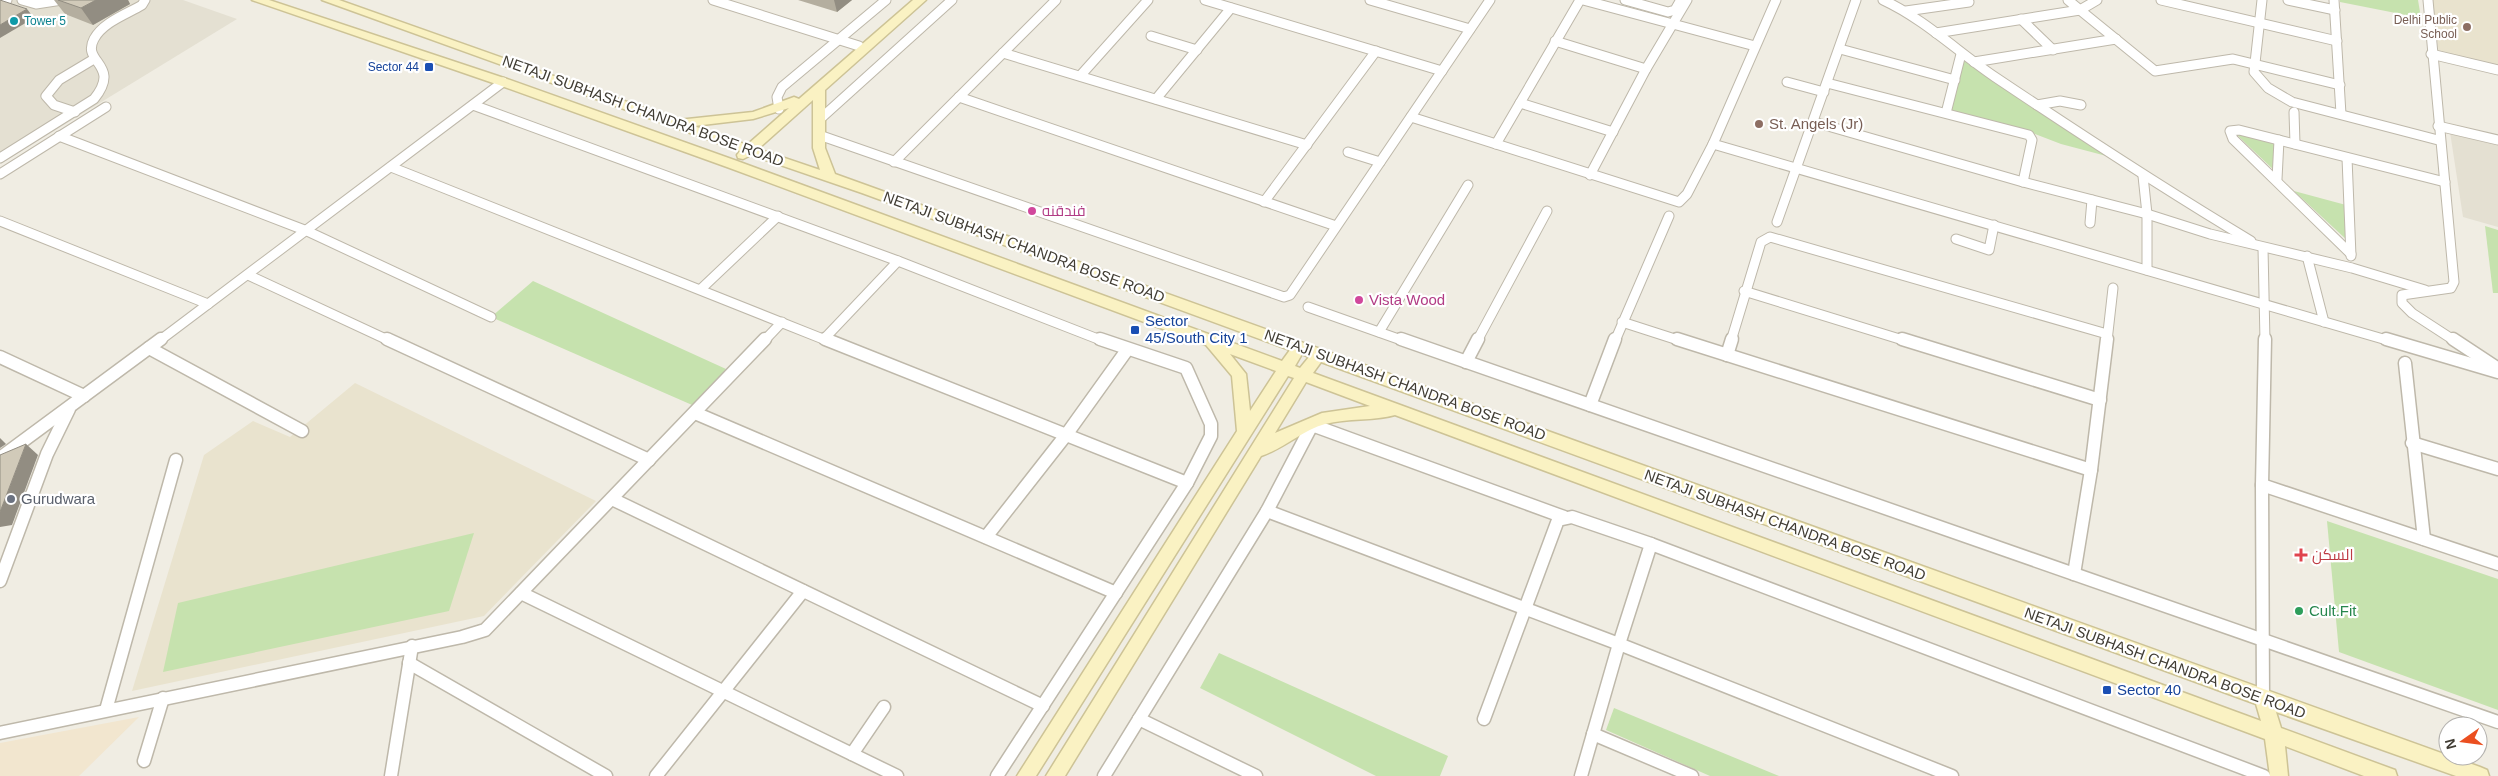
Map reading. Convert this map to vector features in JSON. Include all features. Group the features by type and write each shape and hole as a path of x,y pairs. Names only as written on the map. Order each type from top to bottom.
{"main road":[{"name":"NETAJI SUBHASH CHANDRA BOSE ROAD","path":"258,0 503,82 728,162 2388,776"},
{"path":"728,162 794,101 911,0"},
{"path":"744,148 819,89 920,0"},
{"name":"NETAJI SUBHASH CHANDRA BOSE ROAD","path":"335,1 1319,354 2263,700 2480,776"},
{"path":"819,89 820,158 829,177"},
{"path":"676,124 742,119 779,109 794,101"},
{"path":"629,127 648,114"},
{"path":"1209,340 1240,374 1245,431"},
{"path":"1026,776 1299,347"},
{"path":"1055,776 1303,375 1319,354"},
{"path":"1254,454 1289,431 1314,420 1366,412 1399,411"},
{"path":"2263,700 2274,734 2279,776"}],"street":[{"path":"0,4 7,0"},
{"path":"22,0 36,4 62,0"},
{"path":"0,158 94,99 104,86 104,71 94,59 92,46 95,38 105,28 142,5 145,0"},
{"path":"713,0 859,46"},
{"path":"779,109 777,93 886,0"},
{"path":"819,120 952,0"},
{"path":"894,162 1056,0"},
{"path":"1080,76 1148,0"},
{"path":"1205,0 1442,71"},
{"path":"1370,0 1470,29"},
{"path":"819,134 1278,297 1290,295 1490,0"},
{"path":"1496,144 1555,41 1583,0 1755,46"},
{"path":"1625,0 1668,12 1675,10 1681,0"},
{"path":"1590,174 1646,69 1687,0"},
{"path":"1411,117 1679,202 1687,194 1713,144 1776,0"},
{"path":"1777,222 1840,50 1856,0"},
{"path":"1883,0 1906,11 1961,54 2143,176 2263,248"},
{"path":"2068,0 2155,71 2223,60 2254,62 2340,85"},
{"path":"1936,33 2080,10 2097,0"},
{"path":"2161,0 2337,41"},
{"path":"2262,0 2254,72 2260,80 2281,97 2438,140"},
{"path":"2288,0 2335,10"},
{"path":"2334,0 2342,114"},
{"path":"2428,0 2438,140 2445,182 2454,282 2451,288 2440,291 2412,291 2402,295 2402,302 2412,312 2498,370"},
{"path":"1906,11 1969,2"},
{"path":"1156,99 1231,8"},
{"path":"2021,19 2053,50"},
{"path":"1151,36 1197,50"},
{"path":"1974,62 2116,39"},
{"path":"1555,41 1646,69"},
{"path":"1840,50 1955,80"},
{"path":"1264,202 1376,51"},
{"path":"1003,52 1307,145"},
{"path":"1946,113 1961,54"},
{"path":"2431,54 2498,70"},
{"path":"75,112 54,105 48,101 46,96 59,80 94,59"},
{"path":"0,458 307,231 503,82"},
{"path":"1786,82 1826,88 1946,113 2029,134 2032,140 2023,182"},
{"path":"959,97 1336,226"},
{"path":"2037,105 2060,101 2081,105"},
{"path":"1520,103 1612,132"},
{"path":"473,104 898,261 1127,350 1173,362 1186,368 1211,424 1211,436 1187,484 997,776"},
{"path":"0,174 106,107"},
{"path":"2294,112 2295,144"},
{"path":"1814,122 2263,248 2307,256 2425,290"},
{"path":"2438,126 2498,140"},
{"path":"2351,254 2229,133 2239,130 2445,182"},
{"path":"59,136 307,231 491,317"},
{"path":"2277,180 2279,140"},
{"path":"1713,144 2324,322 2498,370"},
{"path":"1348,152 1380,162"},
{"path":"2347,158 2352,268"},
{"path":"391,166 1187,484"},
{"path":"2143,176 2147,214 2147,270"},
{"path":"1379,332 1468,185"},
{"path":"2090,223 2092,200"},
{"path":"1466,362 1547,211"},
{"path":"701,289 778,216"},
{"path":"1590,405 1622,322 1669,216"},
{"path":"0,221 208,304"},
{"path":"1956,239 1990,250 1994,225"},
{"path":"1727,355 1744,290 1760,242 1764,238 1778,238 2107,334"},
{"path":"2263,248 2266,305 2262,485 2263,700"},
{"path":"2307,256 2324,322"},
{"path":"824,339 898,261"},
{"path":"248,275 650,460"},
{"path":"2074,574 2091,470 2113,288"},
{"path":"1744,290 2100,400"},
{"path":"1308,307 2498,722"},
{"path":"0,733 462,637 485,630 782,322"},
{"path":"1622,322 2091,470"},
{"path":"149,348 302,431"},
{"path":"986,537 1066,435 1127,350"},
{"path":"0,357 84,396"},
{"path":"2405,363 2412,443 2424,539"},
{"path":"0,582 47,454 70,408"},
{"path":"695,413 1116,593"},
{"path":"1104,776 1267,511 1312,425 1564,517 1572,517 1651,544 2264,776"},
{"path":"2412,443 2498,469"},
{"path":"106,710 176,460"},
{"path":"2262,485 2498,564"},
{"path":"612,499 1043,706"},
{"path":"1267,511 1619,644 1952,776"},
{"path":"1484,719 1558,520 1564,517"},
{"path":"1581,776 1619,644 1651,544"},
{"path":"656,776 803,591"},
{"path":"520,593 898,776"},
{"path":"390,776 412,646"},
{"path":"409,664 606,776"},
{"path":"144,761 162,698"},
{"path":"852,754 884,707"},
{"path":"1139,719 1256,776"},
{"path":"1593,734 1692,776"}],"shaded area":[{"path":"0,0 183,0 237,19 0,164"},
{"name":"Delhi Public School","path":"2432,0 2498,0 2498,68 2439,54"},
{"path":"2450,132 2498,144 2498,227 2463,217"},
{"path":"355,383 596,501 484,616 132,691 204,455 253,421 290,437"},
{"path":"139,717 79,776 0,776 0,743"}],"green space":[{"path":"2340,0 2418,0 2421,18 2340,2"},
{"path":"1963,57 2114,158 2061,144 2035,134 1949,112"},
{"path":"2236,134 2275,144 2277,173"},
{"path":"2294,191 2346,205 2348,241"},
{"path":"2485,226 2498,230 2498,293 2493,293"},
{"path":"533,281 726,369 699,408 491,317"},
{"path":"2327,521 2498,579 2498,710 2339,652"},
{"path":"474,533 449,611 163,672 178,603"},
{"path":"1219,653 1448,756 1440,776 1376,776 1200,688"},
{"path":"1614,708 1779,776 1710,776 1606,730"}],"building":[{"path":"0,0 27,9 0,25"},
{"path":"58,0 96,0 81,8"},
{"path":"26,444 0,512 0,455"}],"place":[{"name":"Tower 5","path":"14,21"},
{"name":"Delhi Public School","path":"2467,27"},
{"name":"Sector 44","path":"429,67"},
{"name":"St. Angels (Jr)","path":"1759,124"},
{"name":"فندقنه","path":"1032,211"},
{"name":"Vista Wood","path":"1359,300"},
{"name":"Sector 45/South City 1","path":"1135,330"},
{"name":"Gurudwara","path":"11,499"},
{"name":"السكن","path":"2301,555"},
{"name":"Cult.Fit","path":"2299,611"},
{"name":"Sector 40","path":"2107,690"}]}
